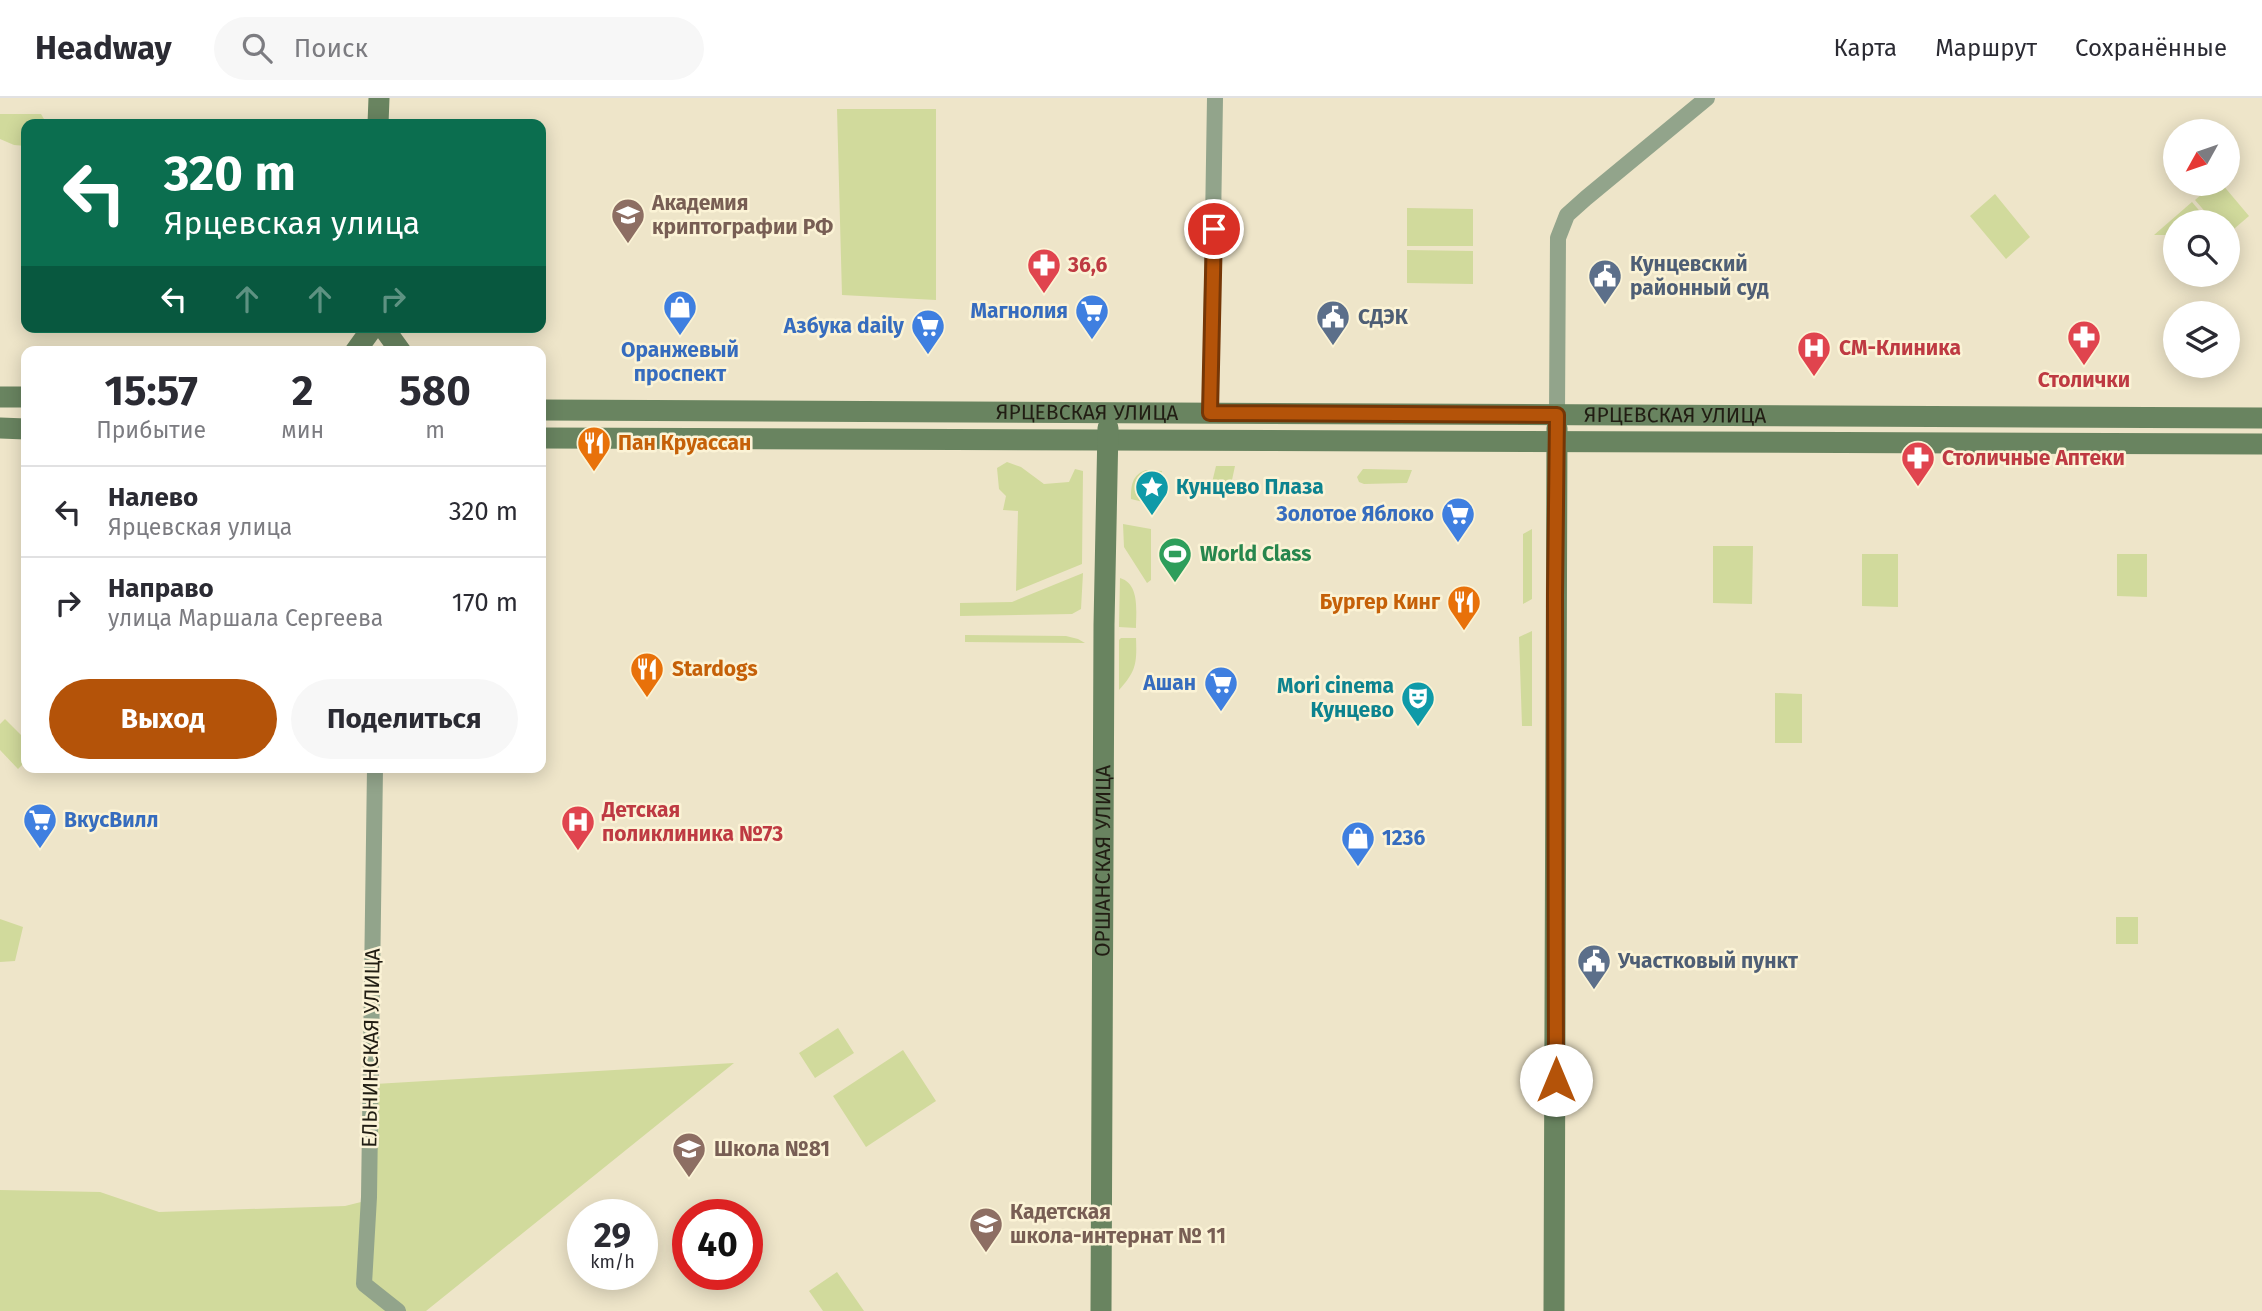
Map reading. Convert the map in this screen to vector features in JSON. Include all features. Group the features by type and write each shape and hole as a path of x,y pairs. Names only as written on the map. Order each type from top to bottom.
{"main road":[{"path":"378,119 379,98"},
{"name":"ЯРЦЕВСКАЯ УЛИЦА","path":"546,410 2262,418"},
{"name":"ОРШАНСКАЯ УЛИЦА","path":"1101,1311 1104,625 1108,413"},
{"path":"1553,1311 1557,415"},
{"path":"0,428 21,429"},
{"name":"ЯРЦЕВСКАЯ УЛИЦА","path":"546,438 2262,444"}],"street":[{"path":"1210,413 1215,98"},
{"path":"1557,415 1559,393 1556,303 1560,226 1567,215 1586,198 1707,98"},
{"name":"ЕЛЬНИНСКАЯ УЛИЦА","path":"375,773 369,1197 364,1284 398,1311"}],"green space":[{"path":"837,109 936,109 936,300 842,295"},
{"path":"0,114 41,114 44,119 21,119 21,146 0,139"},
{"path":"1995,194 2030,237 2006,259 1970,216"},
{"path":"2200,196 2232,196 2249,216 2240,224 2240,210 2204,210 2195,200"},
{"path":"2192,202 2199,210 2183,210"},
{"path":"1407,208 1473,209 1473,246 1407,246"},
{"path":"2163,227 2163,235 2154,235"},
{"path":"1407,250 1473,251 1473,284 1407,283"},
{"path":"1007,462 1021,467 1044,484 1069,482 1075,469 1083,471 1082,564 1016,591 1018,511 1003,510 1006,496 999,489 997,468"},
{"path":"1216,466 1235,466 1232,480 1220,495 1209,495"},
{"path":"1363,469 1412,470 1407,483 1364,484 1359,482 1357,477"},
{"path":"1146,470 1162,471 1156,495 1151,495 1151,504 1131,499 1133,481"},
{"path":"1123,524 1151,529 1151,580 1147,583 1124,547"},
{"path":"1532,529 1532,599 1523,604 1523,534"},
{"path":"1713,546 1753,546 1752,604 1713,603"},
{"path":"1862,554 1898,554 1898,607 1862,606"},
{"path":"2117,554 2147,554 2147,597 2117,596"},
{"path":"1083,573 1081,609 1072,614 960,616 960,603 1012,602"},
{"path":"1120,578 1131,586 1134,592 1136,628 1119,627"},
{"path":"1532,631 1532,726 1522,726 1519,637"},
{"path":"965,635 1066,636 1085,643 965,642"},
{"path":"1136,638 1136,654 1132,672 1119,690 1119,640"},
{"path":"1775,693 1802,694 1802,743 1775,743"},
{"path":"5,719 21,735 21,766 18,769 0,750 0,724"},
{"path":"2116,917 2138,917 2138,944 2116,944"},
{"path":"0,919 23,927 15,961 0,962"},
{"path":"838,1028 854,1053 815,1078 799,1053"},
{"path":"903,1050 936,1101 866,1147 833,1096"},
{"path":"734,1063 426,1311 0,1311 0,1190 100,1192 159,1212 345,1206 373,1199 375,1084"},
{"path":"837,1272 864,1311 823,1311 809,1291"}],"place":[{"name":"Академия криптографии РФ","path":"628,245"},
{"name":"36,6","path":"1044,295"},
{"name":"Кунцевский районный суд","path":"1605,306"},
{"name":"Оранжевый проспект","path":"680,337"},
{"name":"Магнолия","path":"1092,341"},
{"name":"СДЭК","path":"1333,347"},
{"name":"Азбука daily","path":"928,356"},
{"name":"Столички","path":"2084,367"},
{"name":"СМ-Клиника","path":"1814,378"},
{"name":"Пан Круассан","path":"594,473"},
{"name":"Столичные Аптеки","path":"1918,488"},
{"name":"Кунцево Плаза","path":"1152,517"},
{"name":"Золотое Яблоко","path":"1458,544"},
{"name":"World Class","path":"1175,584"},
{"name":"Бургер Кинг","path":"1464,632"},
{"name":"Stardogs","path":"647,699"},
{"name":"Ашан","path":"1221,713"},
{"name":"Mori cinema Кунцево","path":"1418,728"},
{"name":"ВкусВилл","path":"40,850"},
{"name":"Детская поликлиника №73","path":"578,852"},
{"name":"1236","path":"1358,868"},
{"name":"Участковый пункт","path":"1594,991"},
{"name":"Школа №81","path":"689,1179"},
{"name":"Кадетская школа-интернат № 11","path":"986,1254"}],"route":[{"path":"1214,229 1210,413 1557,415 1556,1080"}]}
